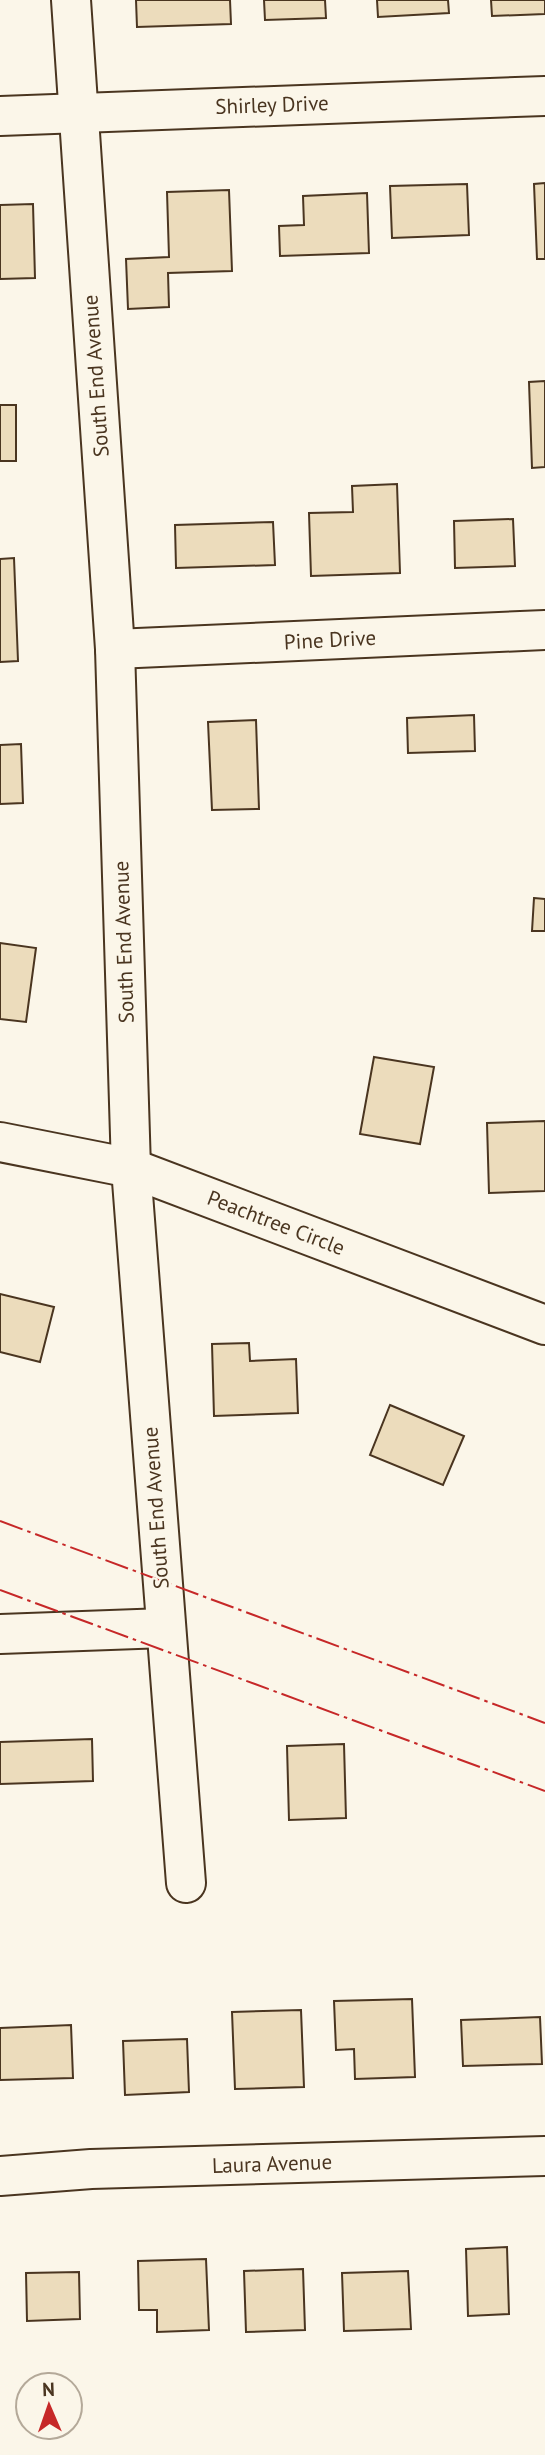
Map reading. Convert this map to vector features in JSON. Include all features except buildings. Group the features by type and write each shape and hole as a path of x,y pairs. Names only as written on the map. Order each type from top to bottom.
{"street":[{"name":"South End Avenue","path":"71,0 115,649 131,1168 186,1883"},
{"name":"Shirley Drive","path":"0,116 78,111 545,96"},
{"name":"Pine Drive","path":"115,649 545,630"},
{"name":"Peachtree Circle","path":"0,1142 131,1168 545,1325"},
{"path":"0,1634 165,1628"},
{"name":"Laura Avenue","path":"0,2176 91,2169 545,2156"}],"power":[{"path":"0,1521 545,1723"},
{"path":"0,1590 545,1791"}]}
